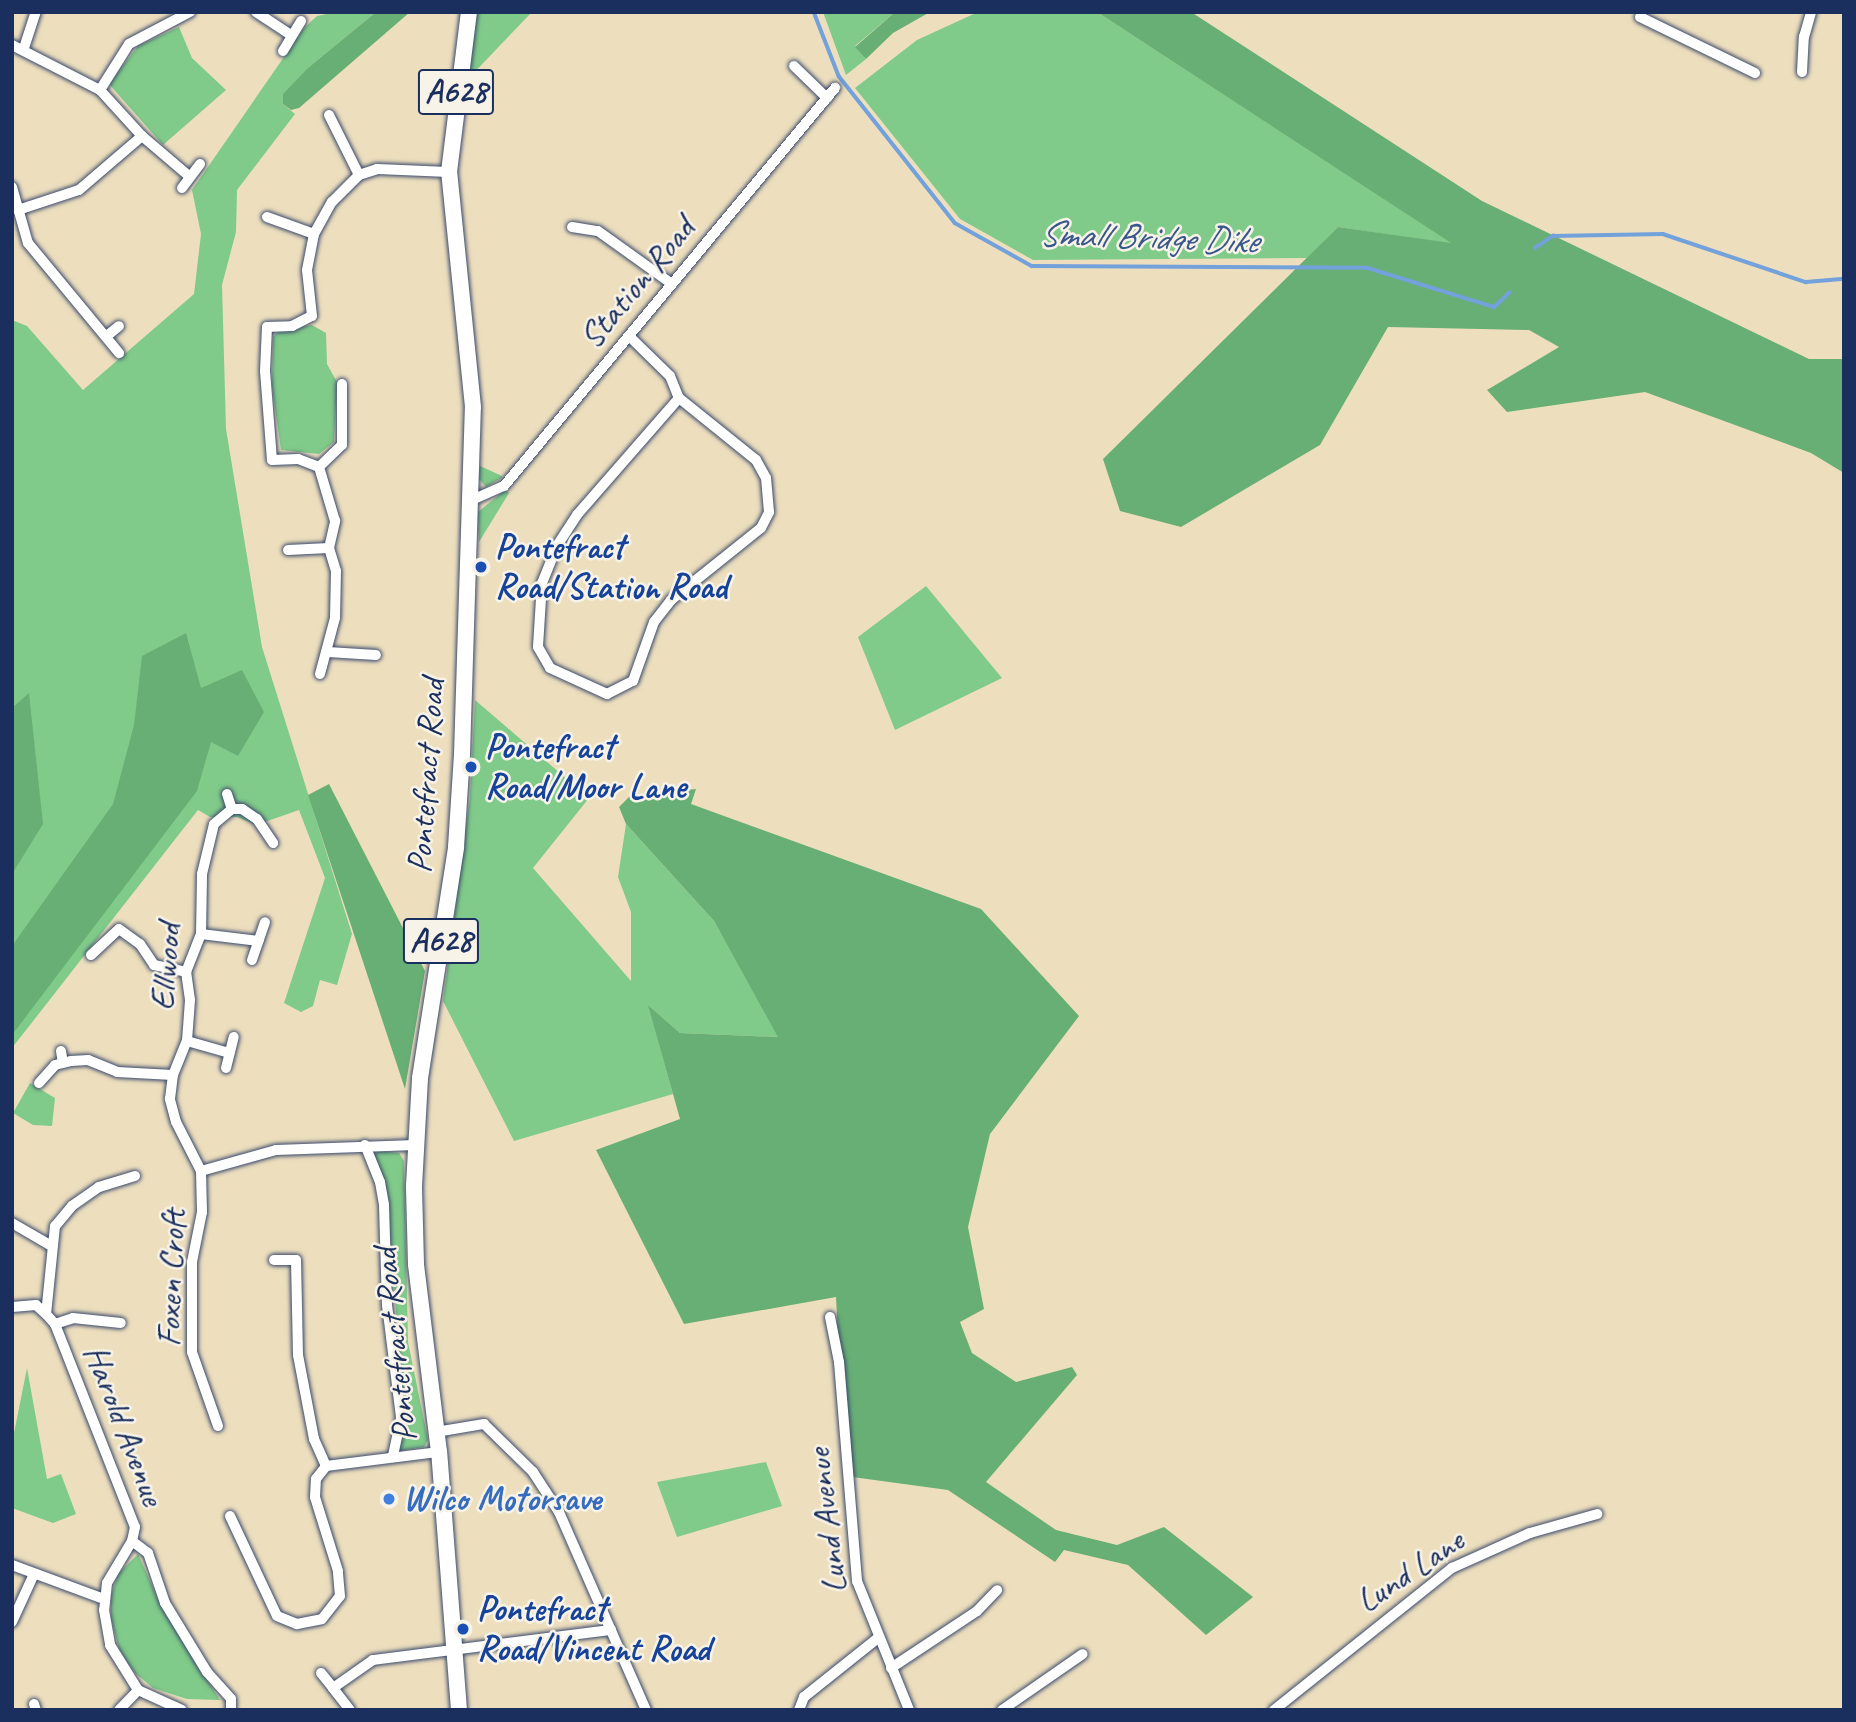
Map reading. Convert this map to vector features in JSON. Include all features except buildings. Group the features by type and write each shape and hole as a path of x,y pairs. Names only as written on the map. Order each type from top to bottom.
{"highway":[{"name":"Pontefract Road","path":"459,1710 439,1452 416,1264 415,1145 421,1071 459,822 472,500 472,380 449,172 469,12"}],"street":[{"path":"24,48 36,12"},
{"path":"100,90 129,44 190,12"},
{"path":"256,12 291,35"},
{"path":"1802,72 1804,37 1811,12"},
{"path":"1637,14 1755,73"},
{"path":"283,51 300,21"},
{"path":"12,45 24,48 100,90 142,136 189,176"},
{"path":"794,66 811,76 827,98"},
{"name":"Station Road","path":"472,500 504,486 835,88"},
{"path":"329,116 359,175"},
{"path":"18,210 79,190 142,136"},
{"path":"182,188 200,164"},
{"path":"319,467 298,459 272,460 265,372 267,327 292,326 312,316 307,270 314,234 332,202 359,175 377,169 449,172"},
{"path":"12,187 28,243 108,335 119,353"},
{"path":"267,217 314,234"},
{"path":"572,227 598,232 672,284"},
{"path":"108,335 119,326"},
{"path":"629,336 670,376 679,398 755,460 769,488 769,512 761,528 671,600 654,622 633,681 607,694 550,668 543,660 538,647 542,583 556,546 577,515 679,398"},
{"path":"319,467 342,445 342,384"},
{"path":"319,467 335,521 329,548 336,571 335,618 320,674"},
{"path":"288,550 329,548"},
{"path":"328,652 376,655"},
{"path":"227,793 232,809 242,809 257,819 273,843"},
{"name":"Ellwood","path":"201,1171 176,1122 170,1099 173,1075 187,1041 190,1000 186,972 201,933 202,874 214,824 232,809"},
{"path":"252,960 265,922"},
{"path":"90,955 113,931 119,929 141,944 154,965 186,972"},
{"path":"201,933 258,941"},
{"path":"226,1068 234,1037"},
{"path":"187,1041 229,1053"},
{"path":"61,1051 64,1063"},
{"path":"39,1083 55,1065 88,1060 117,1072 173,1075"},
{"path":"201,1171 276,1150 415,1145"},
{"name":"Pontefract Road","path":"365,1146 380,1182 384,1205 387,1305 401,1418 393,1457"},
{"name":"Foxen Croft","path":"201,1171 202,1212 192,1262 192,1352 218,1426"},
{"name":"Harold Avenue","path":"135,1176 99,1187 72,1206 55,1226 50,1245 46,1314 55,1324 135,1527 132,1541 148,1553 164,1603 206,1672 231,1699 231,1710"},
{"path":"12,1223 50,1245"},
{"path":"274,1260 296,1260 298,1355 314,1439 326,1466"},
{"path":"12,1307 36,1305 46,1314"},
{"name":"Lund Avenue","path":"830,1317 839,1362 857,1581 909,1710"},
{"path":"55,1324 73,1318 121,1323"},
{"path":"436,1432 484,1424 533,1472 559,1512 646,1710"},
{"path":"230,1516 277,1616 298,1624 322,1619 340,1596 336,1562 315,1497 316,1479 326,1466 439,1452"},
{"name":"Lund Lane","path":"1274,1710 1452,1568 1530,1533 1597,1514"},
{"path":"132,1541 113,1569 104,1599 110,1645 138,1690 182,1710"},
{"path":"12,1565 104,1599"},
{"path":"12,1622 34,1574"},
{"path":"891,1668 977,1611 997,1590"},
{"path":"333,1688 373,1660 454,1652 611,1630"},
{"path":"799,1710 804,1697 878,1638"},
{"path":"1002,1710 1083,1654"},
{"path":"321,1673 349,1710"},
{"path":"118,1710 138,1690"}],"green space":[{"path":"336,12 376,12 309,67 283,104 295,114 237,190 236,232 222,285 226,429 262,647 352,934 337,985 320,980 313,1006 301,1012 284,1003 325,878 299,810 256,825 237,817 210,817 198,810 12,1048 12,320 27,326 83,390 194,294 201,234 192,190 304,28 317,16"},
{"path":"376,12 410,12 299,108 291,110 283,104 283,94 309,67"},
{"path":"477,12 532,12 467,80"},
{"path":"823,12 895,12 855,46 866,59 846,75"},
{"path":"895,12 930,12 893,33 866,59 855,47"},
{"path":"978,12 1097,12 1453,244 1338,227 1307,258 1033,260 960,219 855,88 917,40"},
{"path":"1097,12 1191,12 1482,201 1809,359 1844,359 1844,473 1811,453 1645,392 1507,412 1487,390 1559,347 1529,330 1388,327 1320,445 1181,527 1120,511 1103,459 1338,227 1451,243"},
{"path":"179,27 192,58 226,90 163,145 109,84 138,46"},
{"path":"312,325 326,333 327,364 337,382 334,442 319,454 281,450 272,386 273,337 279,331"},
{"path":"480,466 503,477 486,487 479,479"},
{"path":"505,490 509,493 479,542 478,512"},
{"path":"926,586 1002,678 895,730 858,637"},
{"path":"186,633 201,688 242,670 264,712 238,756 211,742 197,791 12,1035 12,946 113,804 134,725 142,656"},
{"path":"29,693 43,824 12,874 12,708"},
{"path":"475,700 589,798 533,868 631,981 631,912 618,877 626,824 714,921 779,1037 680,1033 649,1006 673,1094 514,1141 443,1001 470,797"},
{"path":"329,784 425,971 405,1089 308,795"},
{"path":"696,789 691,804 981,909 1079,1016 990,1134 968,1227 984,1309 960,1322 972,1353 1016,1382 1072,1367 1077,1375 986,1482 1056,1530 1117,1545 1164,1527 1253,1597 1206,1635 1128,1565 1064,1550 1055,1562 948,1490 845,1476 836,1297 684,1324 596,1150 680,1119 648,1005 680,1033 778,1037 714,921 626,824 619,807 630,796"},
{"path":"30,1083 55,1098 52,1126 33,1125 13,1113"},
{"path":"379,1151 399,1153 404,1161 408,1342 428,1440 424,1447 399,1451 396,1447 404,1413 388,1209 374,1155"},
{"path":"27,1368 47,1479 61,1474 76,1514 53,1523 12,1508 12,1443"},
{"path":"766,1462 782,1506 677,1537 657,1482"},
{"path":"138,1554 162,1608 220,1700 187,1699 153,1688 134,1672 119,1649 111,1618 111,1596 118,1574"}],"waterway":[{"name":"Small Bridge Dike","path":"814,12 839,76 955,223 1032,266 1368,268 1494,307 1509,293"},
{"name":"Small Bridge Dike","path":"1535,248 1553,236 1663,234 1806,282 1844,279"}],"place":[{"name":"Pontefract Road/Station Road","path":"481,567"},
{"name":"Pontefract Road/Moor Lane","path":"471,767"},
{"name":"Wilco Motorsave","path":"389,1499"},
{"name":"Pontefract Road/Vincent Road","path":"463,1629"}]}
